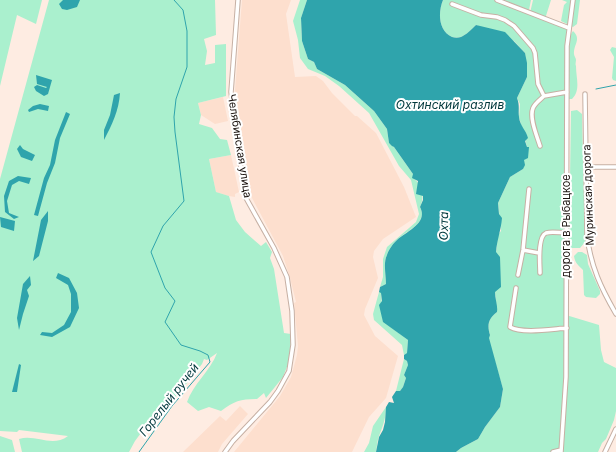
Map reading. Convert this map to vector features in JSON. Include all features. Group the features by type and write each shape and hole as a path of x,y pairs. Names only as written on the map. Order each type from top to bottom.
{"street":[{"name":"Челябинская улица","path":"225,452 278,391 289,371 293,346 292,311 287,277 274,248 246,198 231,92 238,0"},
{"path":"497,0 569,28"},
{"name":"дорога в Рыбацкое","path":"561,451 565,397 567,46 573,0"},
{"path":"452,4 481,15 497,17 514,26 533,48 535,53 538,84 544,96"},
{"path":"540,146 532,113 534,106 544,96 567,92"},
{"name":"Муринская дорога","path":"585,94 587,236 590,255 596,274 616,314"},
{"path":"587,167 616,167"},
{"path":"518,275 523,250 529,189"},
{"path":"540,273 538,253 544,234 566,233"},
{"path":"523,250 538,253"},
{"path":"516,288 510,327 522,330 566,328"},
{"path":"605,452 616,428"},
{"path":"553,452 561,451"}],"shaded area":[{"path":"242,0 291,0 286,14 295,77 316,76 323,81 332,93 355,116 357,116 376,133 404,187 416,217 383,239 374,251 373,257 378,278 364,315 375,336 398,356 386,398 369,417 352,452 234,452 280,396 291,377 298,346 294,303 296,302 290,278 283,256 251,196 235,90"},
{"path":"223,97 228,121 215,124 201,115 198,103"},
{"path":"231,155 239,192 235,194 235,197 216,192 209,159"},
{"path":"240,406 248,414 222,444 218,452 183,452 220,416 226,421"}],"green space":[{"path":"0,0 42,0 36,24 17,15 0,86"},
{"path":"49,0 215,0 216,35 204,39 207,51 205,65 215,63 215,45 226,44 226,96 198,103 201,115 199,124 212,128 220,139 227,140 231,155 209,159 216,192 229,196 236,220 245,232 261,246 266,242 272,252 270,258 274,269 284,333 291,334 290,359 283,377 266,398 264,393 257,399 238,401 221,411 209,407 198,411 187,402 193,389 211,365 217,353 207,360 204,359 202,364 175,398 158,410 135,441 129,452 22,452 19,439 32,438 56,441 68,436 19,430 17,432 0,431 0,179"},
{"path":"300,0 307,0 301,18 302,41 308,59 314,62 317,69 345,85 374,111 387,129 389,143 394,147 413,174 413,178 419,184 422,191 422,203 420,207 422,213 421,218 414,227 399,238 390,248 385,262 386,284 380,287 383,277 383,259 387,247 416,222 419,214 411,180 399,166 369,113 339,86 325,76 308,69 300,58 298,40 293,21"},
{"path":"443,0 498,0 530,13 533,0 551,0 545,19 568,29 566,315 599,325 601,350 604,362 616,368 616,411 606,439 602,443 598,452 456,452 478,439 500,407 503,389 488,338 490,335 489,322 497,312 495,292 496,252 498,235 501,231 498,203 510,177 523,169 527,147 519,117 520,104 517,98 527,77 525,53 514,41 476,25 467,33 458,38 454,38 447,34 440,21 440,10"},
{"path":"503,0 531,0 529,10"},
{"path":"562,0 580,0 577,24 573,27 561,21 564,5 567,2"},
{"path":"573,31 577,37 574,54 576,60 577,88 575,95 572,99 569,99 568,45"},
{"path":"612,47 616,48 616,81 612,78 614,57 610,50"},
{"path":"577,110 582,114 585,242 580,248 569,248 571,111"},
{"path":"578,252 582,252 587,255 588,264 600,291 600,294 596,298 586,297 584,295 583,270 576,262 574,256"},
{"path":"379,292 381,292 383,321 408,340 407,353 404,355 402,345 374,320 373,314"},
{"path":"404,359 407,361 408,365 404,375 406,378 400,391 396,391"},
{"path":"386,407 385,418 378,438 376,452 364,452 369,443 373,426"},
{"path":"0,436 12,440 15,452 0,452"}],"water":[{"path":"63,0 80,0 77,7 67,10 62,9 59,4"},
{"name":"Охтинский разлив","path":"307,0 443,0 440,10 440,21 447,34 454,38 458,38 467,33 476,25 505,32 525,53 527,77 517,98 520,120 528,138 525,141 527,147 529,147 528,158 524,160 525,165 523,169 510,177 498,203 499,214 502,218 496,252 500,257 501,287 495,292 497,312 490,320 489,325 489,338 503,389 500,407 478,439 456,452 376,452 379,437 385,422 386,407 389,402 394,403 392,397 396,391 400,391 403,387 406,378 404,375 408,365 407,361 404,359 404,355 407,353 408,340 383,322 379,305 382,301 381,293 379,292 380,287 386,284 385,262 388,252 391,246 399,238 418,223 422,213 420,207 423,196 416,194 418,181 412,178 413,174 394,147 389,143 387,129 374,111 345,85 317,69 314,62 308,59 302,41 301,18"},
{"path":"36,75 52,80 48,94 44,96 36,91 34,87 37,85 47,87 37,84"},
{"path":"120,93 115,117 104,140 104,130 110,115 114,95"},
{"path":"40,104 49,106 48,111 38,109 29,112 28,110 33,106"},
{"path":"66,112 70,114 60,138 55,163 47,183 38,216 34,215 44,178 50,165 55,140"},
{"path":"20,145 23,149 35,155 32,161 21,157 17,149"},
{"path":"18,176 31,178 29,184 19,181 12,185 7,201 9,213 19,217 14,219 5,212 4,196 9,181"},
{"path":"48,211 48,221 39,256 33,261 41,220"},
{"path":"0,217 15,221 14,231 1,227"},
{"path":"58,273 69,278 77,293 79,308 70,327 52,337 40,335 42,332 52,333 64,325 71,312 71,294 68,285 56,278"},
{"path":"30,276 31,285 27,290 29,296 19,330 17,318 23,284"},
{"path":"19,364 21,365 17,392 12,392"}],"waterway":[{"name":"Горелый ручей","path":"139,452 172,406 210,362 208,355 181,345 165,322 175,301 165,288 151,252 163,226 184,201 174,117 176,99 187,67 187,31 183,10 174,0"},
{"path":"596,89 616,85"}],"water label":[{"name":"Охта","path":"444,226"}]}
